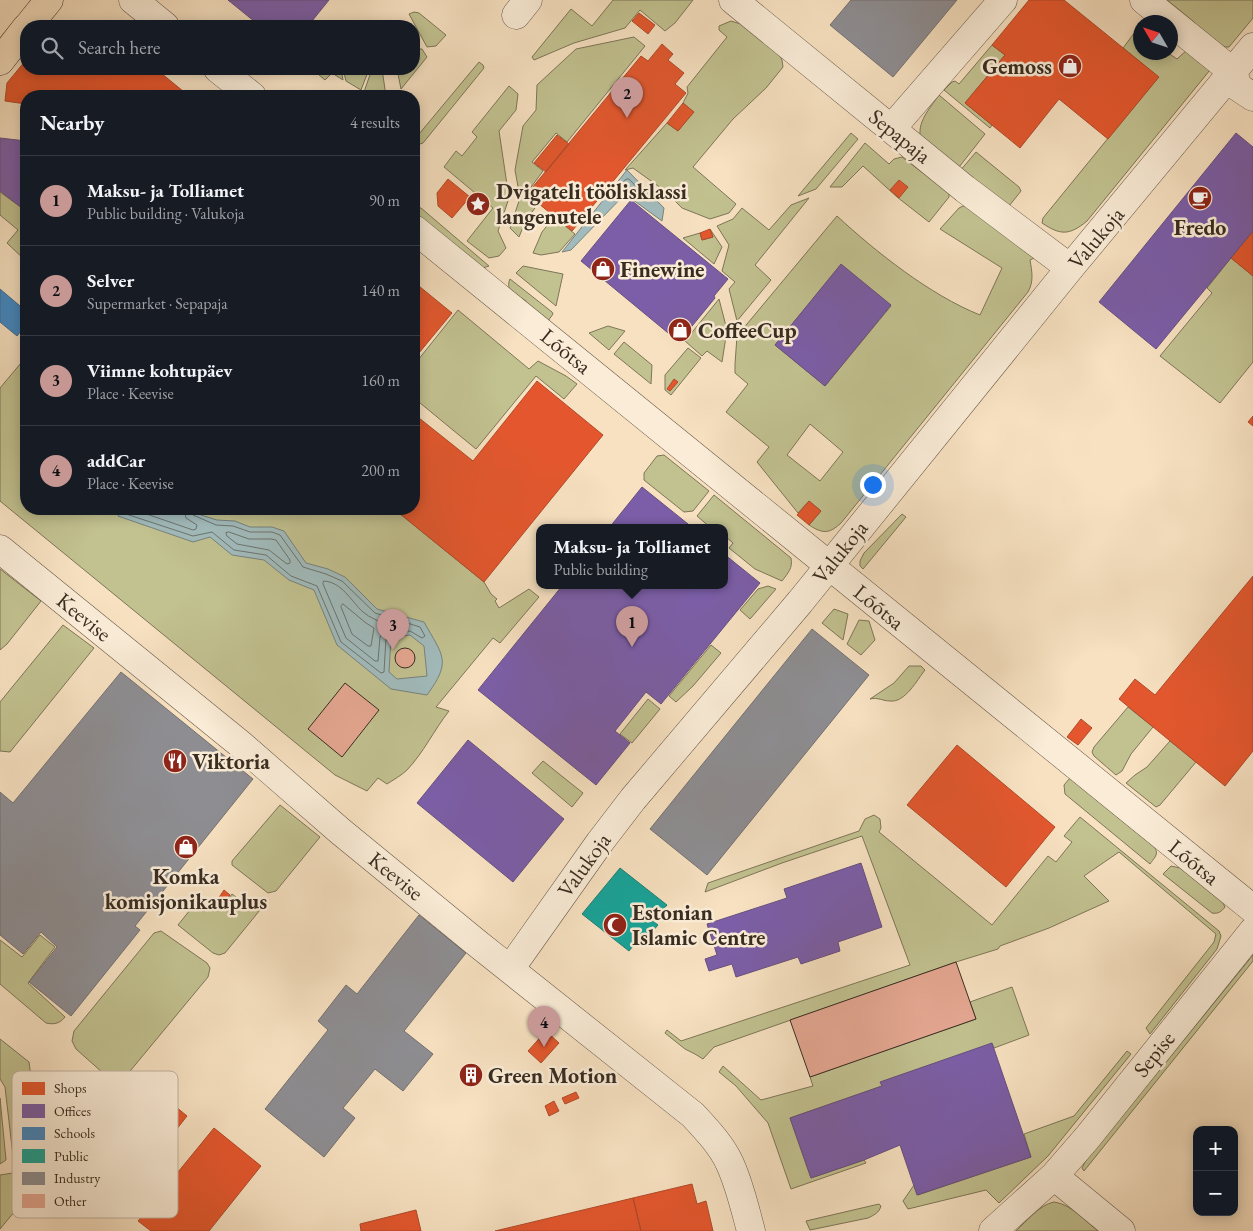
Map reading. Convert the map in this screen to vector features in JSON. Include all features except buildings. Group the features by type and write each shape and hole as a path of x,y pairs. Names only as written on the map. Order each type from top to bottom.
{"main road":[{"path":"33,20 50,0"},
{"path":"0,60 20,36"}],"street":[{"path":"132,0 157,20"},
{"name":"Sepapaja","path":"733,0 964,190 1070,268"},
{"path":"891,129 1002,0"},
{"path":"1144,0 1233,72 1238,86 1253,97"},
{"name":"Valukoja","path":"510,969 584,864 633,800 828,566 1070,268 1253,47"},
{"path":"226,75 244,90"},
{"name":"Lõõtsa","path":"420,234 1253,909"},
{"name":"Keevise","path":"0,549 239,744 340,831 693,1115 709,1132 730,1163 742,1196 751,1231"},
{"name":"Sepise","path":"993,1231 1054,1176 1124,1092 1253,930"},
{"path":"1054,1176 1121,1231"}],"shaded area":[{"path":"613,0 693,0 675,23 665,31 640,10 625,28 574,43 534,60 532,57 571,9 592,26"},
{"path":"1167,0 1253,0 1253,18 1229,47 1225,47 1194,29 1194,22"},
{"path":"419,13 446,35 436,46 427,47 420,34 420,20 412,20 409,14"},
{"path":"731,21 741,24 780,56 783,67 766,88 733,119 693,167 736,204 729,213 710,219 682,208 665,191 633,168 625,170 667,123 678,131 693,112 683,103 688,93 687,87 727,37 719,30 719,26"},
{"path":"1133,35 1133,56 1123,48"},
{"path":"634,37 645,46 567,142 556,133 532,162 543,171 526,194 538,204 526,220 519,237 510,228 520,198 515,170 523,126 536,110 537,85 576,49"},
{"path":"992,45 1005,55 965,103 992,125 990,128 944,90 952,82 955,81 959,84"},
{"path":"420,49 422,49 427,57 420,66"},
{"path":"1188,49 1210,70 1087,221 1075,229 1065,232 1059,232 1042,223 1043,218 1158,77 1137,60 1178,60"},
{"path":"479,62 483,65 484,68 423,143 420,144 420,133"},
{"path":"319,75 330,75 325,80"},
{"path":"335,75 342,75 343,80"},
{"path":"344,75 367,75 361,90 346,81"},
{"path":"370,75 383,75 385,90 365,90"},
{"path":"398,75 412,75 401,89"},
{"path":"509,86 518,94 516,110 499,131 509,198 498,231 506,248 499,256 489,258 467,241 493,208 444,167 456,151 462,156 477,137 472,132"},
{"path":"939,95 985,134 956,171 921,139 920,127 922,121"},
{"path":"851,133 858,139 816,189 798,196"},
{"path":"865,143 889,164 894,159 902,157 949,193 949,197 929,222 897,197 863,166 842,187 830,187"},
{"path":"976,152 1019,187 1021,191 1009,206 959,172"},
{"path":"0,192 20,207 20,255 7,243 18,230 0,215"},
{"path":"809,198 755,265 771,280 737,321 729,289 735,282 722,271 729,245 717,226 733,219 742,208 769,230 791,205"},
{"path":"963,206 968,207 1034,258 1030,260 1032,276 1030,288 841,523 826,532 818,530 809,525 821,511 809,501 798,513 757,462 769,447 726,412 748,384 735,373 737,336 837,216 904,272 942,296 980,315 1002,268 940,229","holes":["841,265 891,306 825,386 775,345","810,424 843,452 820,481 787,455"]},
{"path":"420,208 489,266 483,268 420,217"},
{"path":"554,217 575,234 559,252 541,255 533,253 542,232"},
{"path":"710,229 722,247 714,264 683,238 700,233 702,240 713,237"},
{"path":"1231,258 1253,276 1253,362 1220,403 1160,356 1212,293 1207,288"},
{"path":"523,266 563,274 556,306 516,273"},
{"path":"510,279 552,312 553,314 548,321 511,290 509,287"},
{"path":"719,299 727,330 722,362 707,351 702,356 685,341"},
{"path":"458,310 529,369 538,361 577,384 564,399 536,376 476,449 420,403 420,358"},
{"path":"608,326 625,331 609,350 589,333"},
{"path":"624,342 652,365 651,384 614,354"},
{"path":"688,348 701,358 671,395 665,390 665,375"},
{"path":"20,364 20,515 401,515 484,582 491,594 497,599 495,601 499,608 529,589 539,597 500,643 493,638 436,707 449,711 419,756 407,770 387,784 378,778 367,791 335,775 0,501 0,388"},
{"path":"664,455 709,491 693,511 684,512 644,480 644,473 657,456"},
{"path":"714,495 791,558 791,568 782,581 755,569 729,548 733,543 728,539 728,524 706,524 697,516"},
{"path":"902,514 906,517 863,569 860,566 860,561 864,553"},
{"path":"0,569 41,601 7,644 0,650"},
{"path":"768,586 776,589 750,619 740,610 758,589"},
{"path":"834,609 848,614 843,640 822,623"},
{"path":"859,620 869,621 875,640 861,655 847,644"},
{"path":"63,625 94,648 10,752 0,751 0,702"},
{"path":"711,645 721,653 693,686 676,702 669,696"},
{"path":"909,666 921,666 925,670 906,695 895,701 870,699 894,683"},
{"path":"648,699 660,709 632,743 620,734"},
{"path":"1128,707 1153,727 1131,754 1122,771 1116,775 1094,756 1092,752 1094,747"},
{"path":"1170,741 1196,762 1160,805 1156,807 1126,783 1147,767"},
{"path":"543,761 583,793 572,807 532,773"},
{"path":"1070,778 1155,848 1155,857 1150,864 1065,794 1064,785"},
{"path":"280,805 320,837 276,891 268,893 232,865 232,861"},
{"path":"874,815 880,819 881,828 879,832 992,925 1048,856 1056,862 1072,842 1064,836 1080,817 1219,931 1221,936 1217,949 1150,1034 1146,1028 1214,942 1216,934 1119,852 1084,876 1109,901 1049,928 1000,946 998,949 714,1047 703,1059 685,1049 665,1033 667,1030 681,1041 910,965 862,836 705,892 708,883 859,831 865,819"},
{"path":"1171,866 1180,868 1223,903 1225,907 1219,912 1212,913 1163,874"},
{"path":"232,894 250,908 254,906 260,910 225,953 219,955 213,953 178,925 194,905 204,912 216,899 224,904"},
{"path":"161,931 207,963 210,968 208,977 130,1071 100,1071 76,1049 72,1041 74,1031 154,933"},
{"path":"40,935 55,947 28,983 65,1017 55,1024 46,1023 0,984 0,940 22,957"},
{"path":"1253,955 1253,961 1084,1171 1082,1168 1086,1160"},
{"path":"1012,987 1029,1035 994,1048 992,1044 881,1082 882,1086 790,1118 811,1178 864,1160 866,1163 791,1189 768,1123 736,1086 719,1072 723,1066 761,1100 813,1086 810,1077 976,1019 970,1002"},
{"path":"0,1039 29,1062 30,1071 12,1071 12,1147 5,1087 0,1079"},
{"path":"1127,1051 1131,1054 1048,1156 999,1203 986,1190 908,1209 903,1201 914,1185 918,1195 1031,1157 1024,1134 1074,1116"},
{"path":"0,1098 6,1160 0,1164"},
{"path":"12,1173 12,1215 0,1229 0,1175"},
{"path":"1054,1202 1072,1209 1098,1231 1016,1231 1043,1206"},
{"path":"879,1204 881,1206 876,1214 868,1218 810,1230 806,1221"}],"water":[{"path":"627,170 664,208 662,221 625,194 571,250 562,252"},
{"path":"201,515 217,520 235,521 250,527 272,527 284,531 306,563 328,569 345,577 377,609 424,622 442,658 440,674 435,683 427,695 391,689 337,645 314,590 289,580 264,560 232,555 210,537 193,542 118,516","holes":["410,635 424,646 427,676 397,679 389,672 391,638"]}],"place":[{"name":"Gemoss","path":"1070,66"},
{"name":"Selver","path":"627,118"},
{"name":"Fredo","path":"1200,198"},
{"name":"Dvigateli töölisklassi langenutele","path":"478,204"},
{"name":"Finewine","path":"603,269"},
{"name":"CoffeeCup","path":"680,330"},
{"name":"Maksu- ja Tolliamet","path":"632,647"},
{"name":"Viimne kohtupäev","path":"393,650"},
{"name":"Viktoria","path":"175,761"},
{"name":"Komka komisjonikauplus","path":"186,847"},
{"name":"Estonian Islamic Centre","path":"615,925"},
{"name":"addCar","path":"544,1047"},
{"name":"Green Motion","path":"471,1075"}]}
